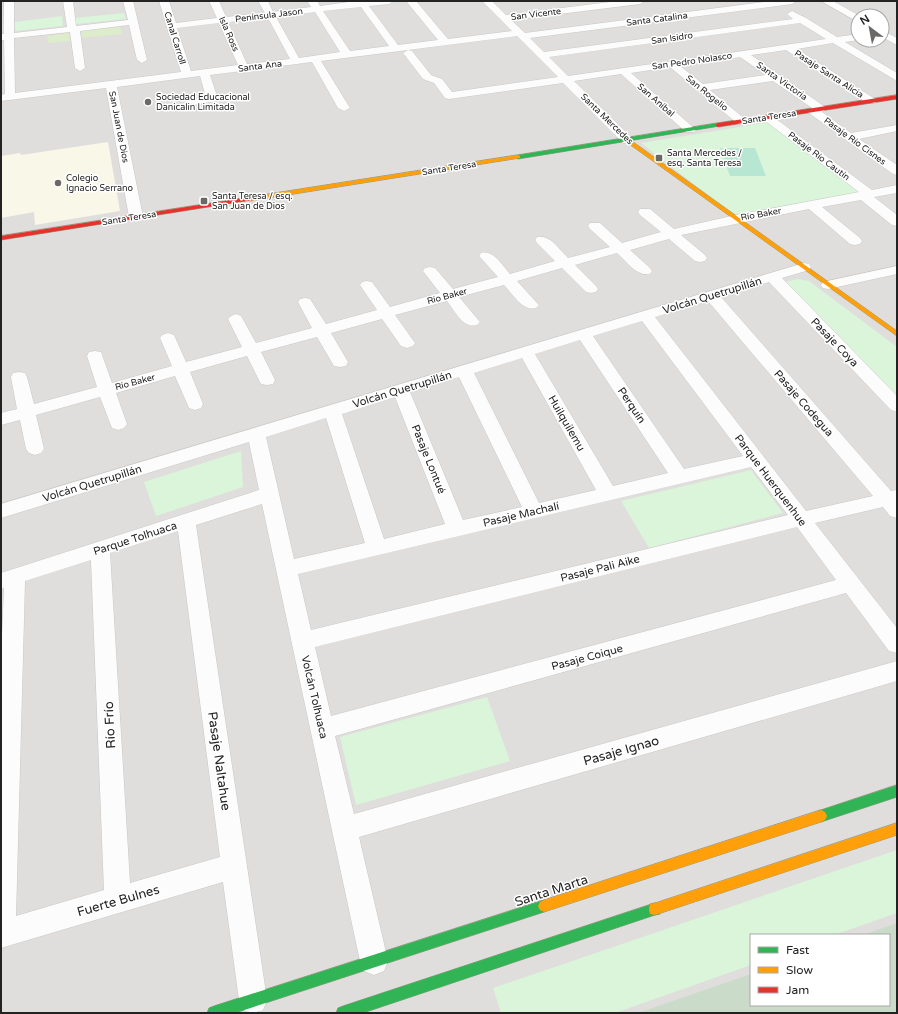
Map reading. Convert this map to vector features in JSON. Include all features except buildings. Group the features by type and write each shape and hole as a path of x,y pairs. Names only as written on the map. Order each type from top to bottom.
{"street":[{"path":"6,97 5,36 9,1"},
{"path":"68,1 71,25 75,31 80,68"},
{"path":"128,1 142,60"},
{"name":"Canal Carroll","path":"164,1 187,75"},
{"name":"Isla Ross","path":"214,1 244,68"},
{"path":"263,1 296,61"},
{"name":"Península Jason","path":"173,26 271,15 315,5 389,1"},
{"path":"411,1 446,43"},
{"name":"Santa Mercedes","path":"487,1 627,140 897,334"},
{"name":"San Vicente","path":"504,18 640,1"},
{"name":"Santa Catalina","path":"521,35 671,17 773,2 792,1"},
{"path":"826,1 850,14"},
{"path":"362,2 396,49"},
{"path":"773,2 897,78"},
{"path":"315,5 347,55"},
{"path":"660,9 725,56"},
{"name":"San Isidro","path":"542,55 803,20"},
{"path":"5,36 133,22"},
{"name":"Santa Ana","path":"6,97 521,35"},
{"name":"San Pedro Nolasco","path":"408,52 427,77 438,81 449,96 850,38"},
{"name":"Pasaje Santa Alicia","path":"788,47 871,101"},
{"name":"Santa Victoria","path":"742,54 776,77 817,110"},
{"path":"315,59 344,108"},
{"name":"San Rogelio","path":"672,64 742,122"},
{"name":"San Aníbal","path":"623,71 690,130"},
{"path":"193,102 212,100 204,73"},
{"path":"701,88 776,77"},
{"name":"San Juan de Dios","path":"111,84 136,217"},
{"name":"Santa Teresa","path":"1,238 897,97"},
{"name":"Pasaje Río Cisnes","path":"817,110 849,137 897,172"},
{"name":"Pasaje Río Cautín","path":"768,118 866,194 897,222"},
{"path":"849,137 897,128"},
{"path":"880,160 897,157"},
{"name":"Río Baker","path":"1,419 671,234 736,219 897,189"},
{"path":"812,204 855,241"},
{"path":"645,212 700,258"},
{"path":"595,226 645,272"},
{"path":"542,240 591,289"},
{"path":"486,256 531,305"},
{"name":"Volcán Quetrupillán","path":"1,511 804,267"},
{"path":"430,271 472,322"},
{"path":"828,285 896,272"},
{"name":"Pasaje Coya","path":"772,277 897,406"},
{"path":"367,285 407,343"},
{"name":"Pasaje Codegua","path":"711,296 894,502"},
{"path":"305,302 340,362"},
{"name":"Parque Huerquenhue","path":"645,316 897,644"},
{"path":"236,320 267,380"},
{"name":"Perquín","path":"584,334 680,477"},
{"path":"168,338 195,404"},
{"name":"Huilquilemu","path":"526,352 608,494"},
{"path":"95,356 118,424"},
{"path":"464,370 534,511"},
{"path":"19,377 35,449"},
{"name":"Pasaje Lontué","path":"401,390 457,529"},
{"path":"332,410 377,548"},
{"name":"Volcán Tolhuaca","path":"256,433 374,961"},
{"name":"Pasaje Machalí","path":"287,569 756,459"},
{"name":"Parque Tolhuaca","path":"8,579 270,494"},
{"name":"Pasaje Pali Aike","path":"303,641 801,519 894,502"},
{"name":"Pasaje Naltahue","path":"186,521 253,1000"},
{"name":"Río Frío","path":"100,549 118,900"},
{"path":"2,933 8,579"},
{"name":"Pasaje Coique","path":"322,729 851,584"},
{"name":"Pasaje Ignao","path":"344,829 897,671"},
{"name":"Santa Marta","path":"214,1013 897,791"},
{"path":"343,1013 897,829"},
{"name":"Fuerte Bulnes","path":"2,933 234,866"}],"shaded area":[{"path":"1,1 897,1 897,1013 1,1013"},
{"name":"Colegio Ignacio Serrano","path":"108,142 120,211 35,225 34,212 1,218 1,156 20,153 21,155"}],"green space":[{"path":"124,13 126,19 76,24 75,18"},
{"path":"62,16 63,26 15,31 15,22"},
{"path":"120,26 122,34 82,38 81,31"},
{"path":"69,33 70,41 48,43 47,36"},
{"path":"770,122 864,194 735,216 641,143"},
{"path":"720,148 755,148 766,176 730,176"},
{"path":"798,279 809,281 897,347 897,399 782,283"},
{"path":"241,451 243,487 156,516 144,482"},
{"path":"751,470 783,513 649,548 621,501"},
{"path":"487,697 510,761 356,805 340,737"},
{"path":"897,850 897,913 837,934 750,934 750,965 615,1013 501,1013 493,988"},
{"path":"897,923 897,1013 638,1013 750,974 750,1006 890,1006 890,934 866,934"}],"traffic: fast":[{"path":"518,157 718,125"},
{"path":"821,816 897,791"},
{"path":"214,1013 544,906"},
{"path":"343,1013 655,909"}],"traffic: slow":[{"path":"627,140 897,334"},
{"path":"250,199 518,157"},
{"path":"544,906 821,816"},
{"path":"655,909 897,829"}],"traffic: jam":[{"path":"718,125 897,97"},
{"path":"1,238 250,199"}],"place":[{"name":"Sociedad Educacional Danicalin Limitada","path":"148,102"},
{"name":"Santa Mercedes / esq. Santa Teresa","path":"659,158"},
{"name":"Colegio Ignacio Serrano","path":"58,183"},
{"name":"Santa Teresa / esq. San Juan de Dios","path":"204,201"}]}
